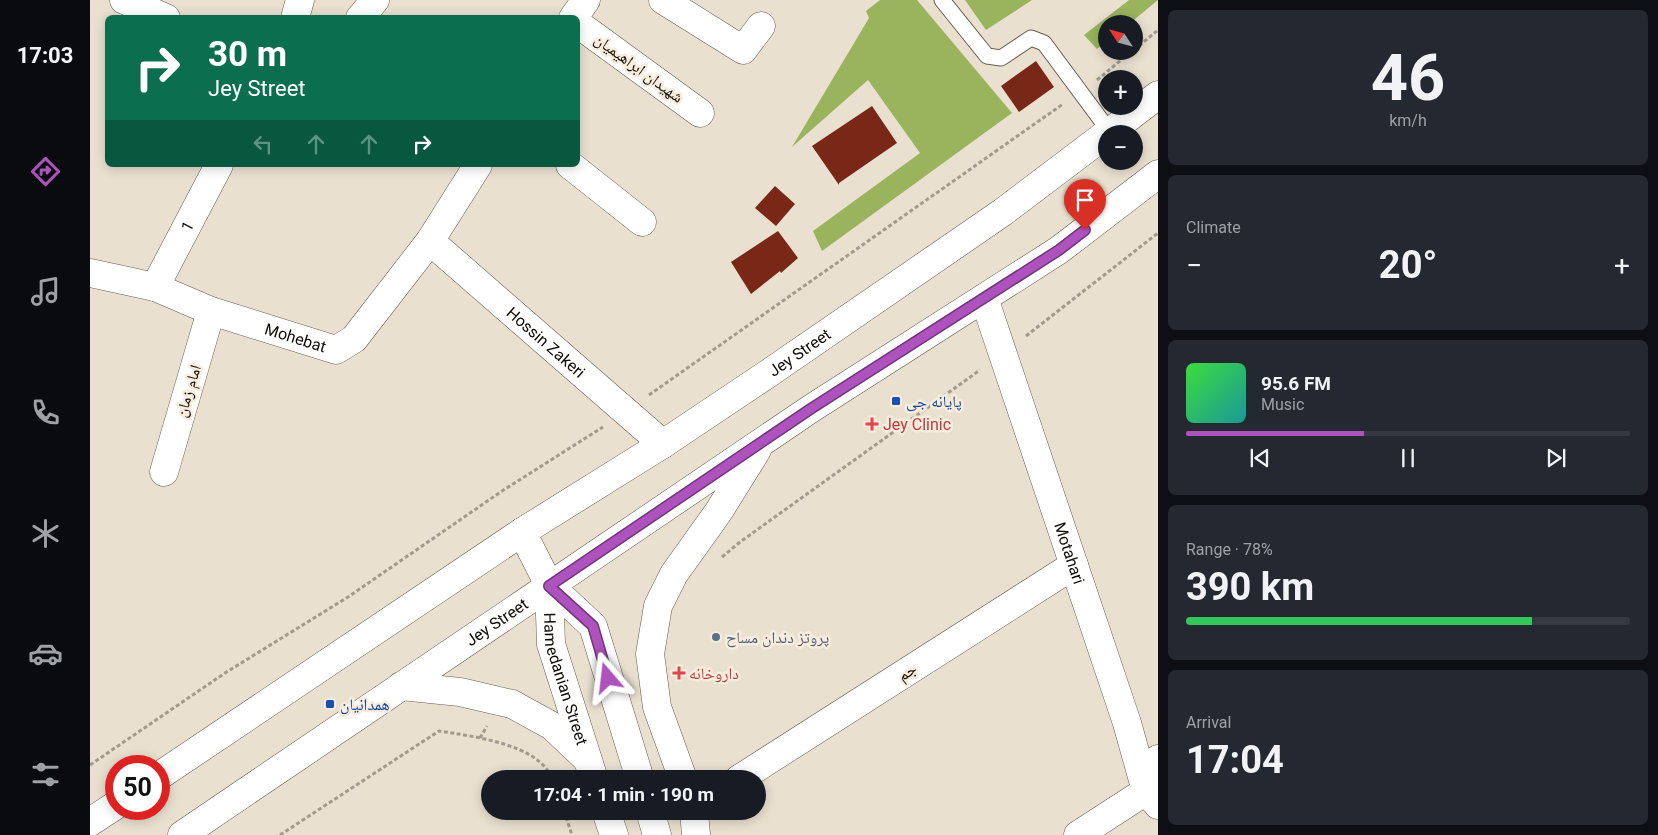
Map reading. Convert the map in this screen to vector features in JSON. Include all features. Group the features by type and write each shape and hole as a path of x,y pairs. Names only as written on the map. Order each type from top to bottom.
{"main road":[{"path":"124,0 159,15"},
{"path":"296,15 300,0"},
{"path":"362,15 375,0"},
{"path":"575,15 586,0"},
{"path":"663,0 743,50 761,26"},
{"name":"شهیدان ابراهیمیان","path":"580,25 700,113"},
{"name":"Jey Street","path":"1119,125 1158,96"},
{"name":"Jey Street","path":"170,769 522,532 663,444 777,368 1003,212 1098,141"},
{"name":"1","path":"155,287 218,167"},
{"name":"Mohebat","path":"90,273 155,287 212,311 336,350 354,339 430,241 477,167"},
{"path":"573,167 642,222"},
{"name":"Jey Street","path":"182,835 812,408 1059,250 1154,180"},
{"name":"Hossin Zakeri","path":"430,241 663,444"},
{"name":"Motahari","path":"984,298 1152,798"},
{"name":"امام زمان","path":"164,472 212,311"},
{"path":"680,770 657,707 650,654 658,606 674,574 718,511 762,442"},
{"path":"522,532 549,586"},
{"name":"جم","path":"753,770 1074,565"},
{"name":"Hamedanian Street","path":"549,586 551,644 591,769"},
{"name":"Hamedanian Street","path":"549,586 593,626 637,770"},
{"path":"402,686 460,692 512,704 552,726 591,769"},
{"path":"1078,835 1152,798 1158,759"},
{"path":"90,822 105,812"},
{"path":"609,820 614,835"},
{"path":"653,820 658,835"},
{"path":"695,820 696,835"}],"lane":[{"path":"942,0 987,56 1001,58 1031,38 1044,43 1102,125"}],"path":[{"path":"1143,42 1158,30"},
{"path":"720,559 740,542 1003,354 1158,233"},
{"path":"280,835 439,731 489,740 531,755 549,770"},
{"path":"567,820 572,835"}],"green space":[{"path":"880,0 917,0 1012,113 822,251 813,231 920,153 868,80 792,147 869,18 866,11"},
{"path":"965,0 1032,0 986,30"},
{"path":"1129,0 1158,0 1140,15 1110,15"},
{"path":"1098,24 1098,48 1097,49 1084,35"}],"building":[{"path":"1036,61 1054,87 1019,112 1001,86"},
{"path":"872,106 897,143 839,183 839,185 812,146"},
{"path":"775,186 795,204 776,226 755,208"},
{"path":"778,231 798,258 781,273 780,271 751,294 731,262"}],"place":[{"name":"پایانه جی","path":"896,401"},
{"name":"Jey Clinic","path":"872,424"},
{"name":"پروتز دندان مساح","path":"716,637"},
{"name":"داروخانه","path":"679,673"},
{"name":"همدانیان","path":"330,704"}],"route":[{"path":"608,678 593,626 549,586 812,408 1059,250 1085,230"}]}
